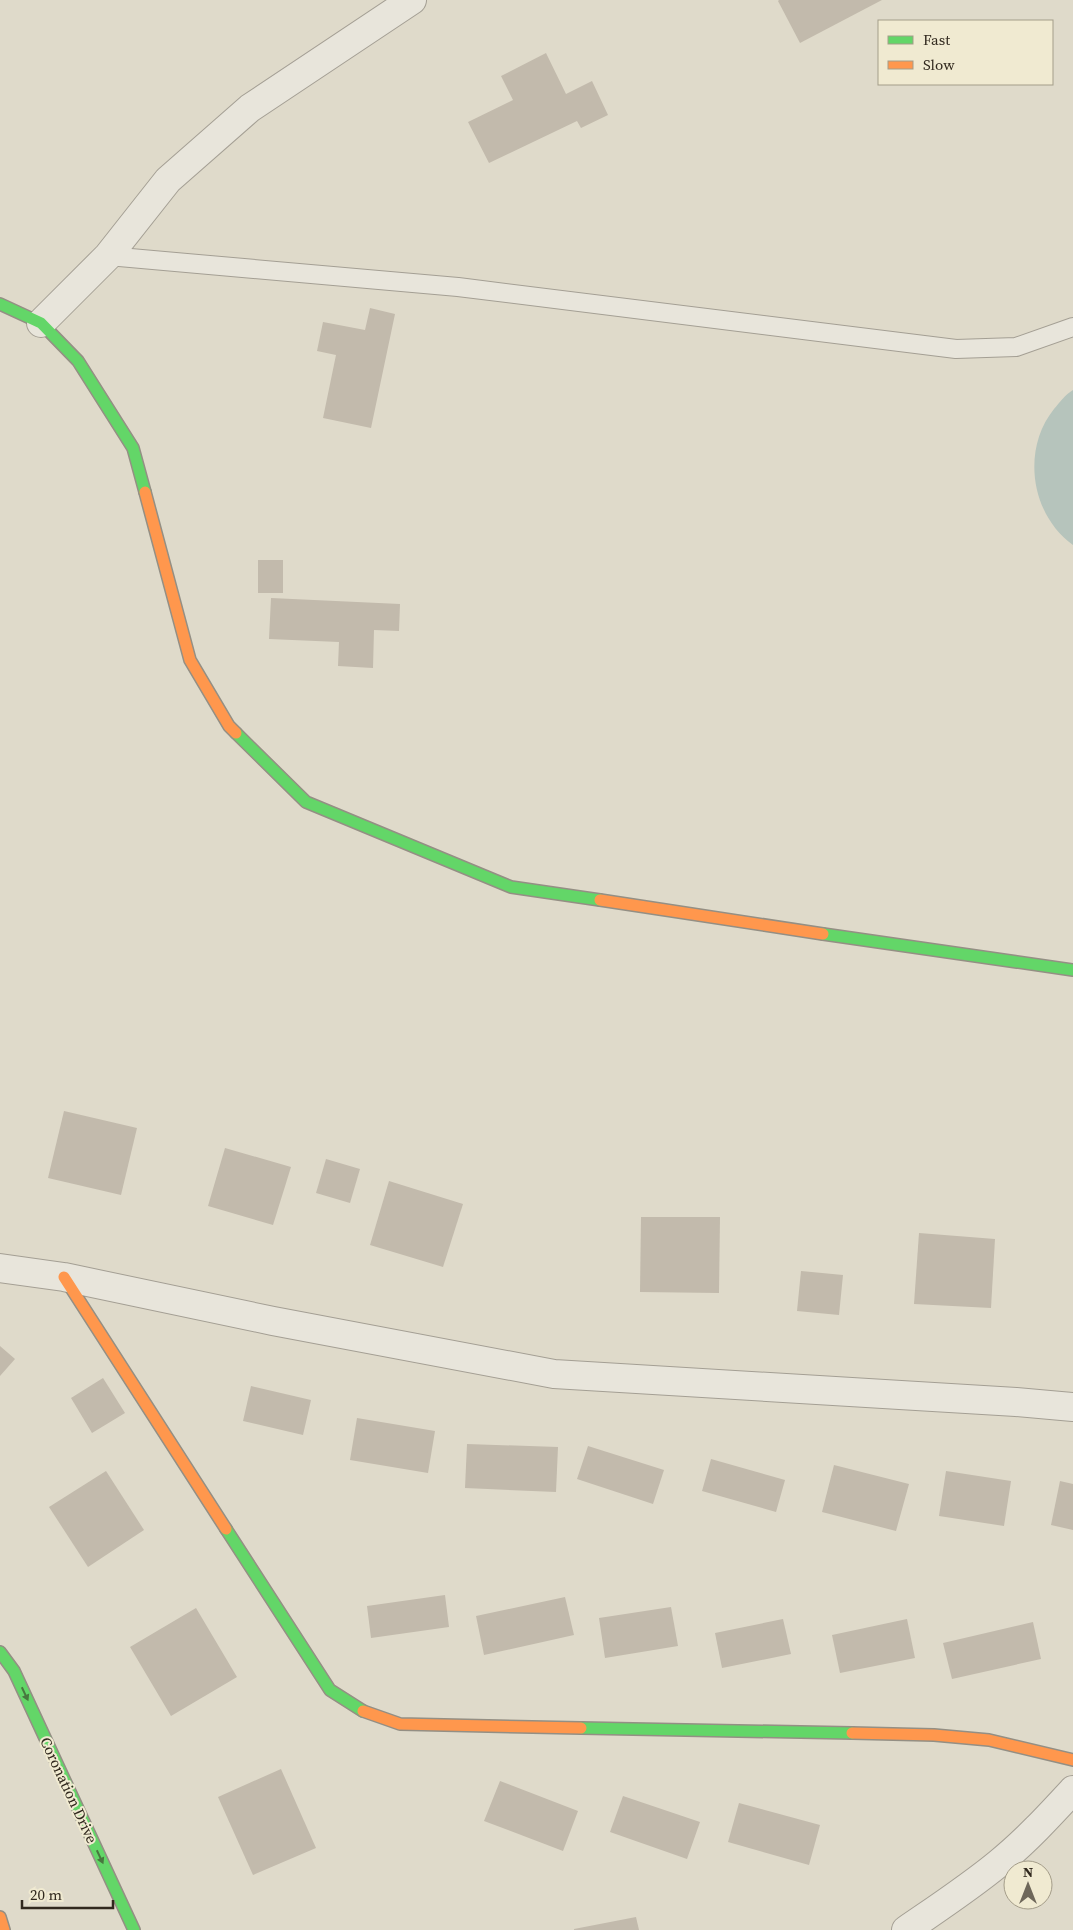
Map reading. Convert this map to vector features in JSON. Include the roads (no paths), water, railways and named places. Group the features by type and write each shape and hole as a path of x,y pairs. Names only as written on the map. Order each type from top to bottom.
{"street":[{"path":"41,322 108,256 168,180 250,108 412,0"},
{"path":"0,304 41,322 78,361 133,448 190,660 229,726 306,802 511,887 1001,961 1073,970"},
{"path":"0,1268 64,1277 273,1321 554,1374 1073,1407"},
{"path":"64,1277 330,1690 358,1710 400,1724 934,1735 989,1740 1073,1760"},
{"name":"Coronation Drive","path":"0,1652 134,1930"},
{"path":"906,1930 1001,1862 1073,1790"},
{"path":"0,1917 4,1930"}],"lane":[{"path":"108,256 458,287 956,349 1016,347 1073,327"}]}
